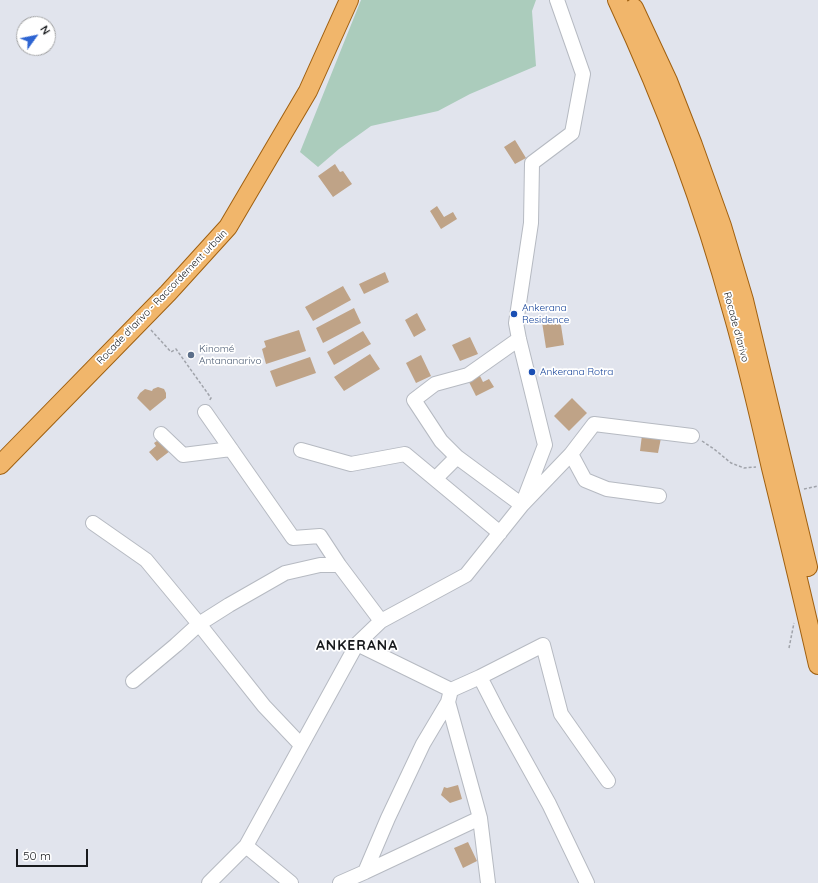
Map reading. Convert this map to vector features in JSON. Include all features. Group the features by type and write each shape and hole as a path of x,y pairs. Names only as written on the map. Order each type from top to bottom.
{"main road":[{"name":"Rocade d'Iarivo - Raccordement urbain","path":"0,465 168,293 228,227 308,91 349,0"},
{"name":"Rocade d'Iarivo","path":"617,0 661,99 687,169 732,310 818,665"},
{"name":"Rocade d'Iarivo","path":"630,0 668,81 722,226 744,300 818,610"}],"street":[{"path":"522,506 545,445 516,323 531,223 532,162 572,133 583,74 558,0"},
{"path":"519,339 468,375 435,384 414,400 441,441 457,457 522,506"},
{"path":"205,412 293,538 320,536 339,565 381,622"},
{"path":"209,883 246,846 357,644 381,622 466,575 522,506 571,454 594,424 692,436"},
{"path":"161,434 183,455 231,449"},
{"path":"301,450 351,464 405,454 500,533"},
{"path":"571,454 586,480 607,489 659,496"},
{"path":"435,479 457,457"},
{"path":"93,523 146,560 264,706 301,745"},
{"path":"132,681 199,624 285,573 320,565 339,565"},
{"path":"357,644 450,696 480,818 488,883"},
{"path":"364,872 423,744 450,696 480,677 543,645 562,714 608,781"},
{"path":"480,677 549,804 587,883"},
{"path":"340,883 480,818"},
{"path":"246,846 291,883"}],"path":[{"path":"142,319 172,352 176,350 205,389 211,398 205,406 205,412"},
{"path":"692,436 714,449 731,463 744,468 758,466"},
{"path":"789,648 795,619"}],"green space":[{"path":"361,0 536,0 532,11 536,66 470,94 438,111 371,126 339,149 318,167 300,152"}],"building":[{"path":"515,140 526,158 515,164 504,147"},
{"path":"335,164 340,172 343,171 352,184 333,197 318,176"},
{"path":"437,206 444,217 453,212 457,219 441,229 430,211"},
{"path":"385,272 389,282 364,294 359,284"},
{"path":"343,286 351,300 313,321 305,307"},
{"path":"354,308 361,323 323,343 316,328"},
{"path":"417,313 426,330 414,337 405,320"},
{"path":"560,319 564,345 546,348 542,322"},
{"path":"299,330 306,351 266,364 262,349 266,347 264,341"},
{"path":"363,331 371,344 334,365 327,352"},
{"path":"470,337 478,354 460,361 452,345"},
{"path":"370,354 380,369 344,391 334,377"},
{"path":"421,355 431,376 416,383 406,363"},
{"path":"310,357 316,373 276,387 270,371"},
{"path":"479,374 483,382 489,379 494,387 476,396 468,380"},
{"path":"158,387 164,389 166,398 150,411 137,398 145,389 152,391"},
{"path":"572,398 587,413 569,431 554,416"},
{"path":"642,435 661,438 658,453 640,451"},
{"path":"160,439 170,451 157,461 149,452 156,446 154,443"},
{"path":"458,785 462,799 450,803 441,795 444,787 447,788"},
{"path":"468,842 477,861 463,868 454,848"}],"place":[{"name":"Ankerana Residence","path":"514,314"},
{"name":"Kinomé Antananarivo","path":"191,355"},
{"name":"Ankerana Rotra","path":"532,372"}],"district":[{"name":"ANKERANA","path":"357,646"}]}
